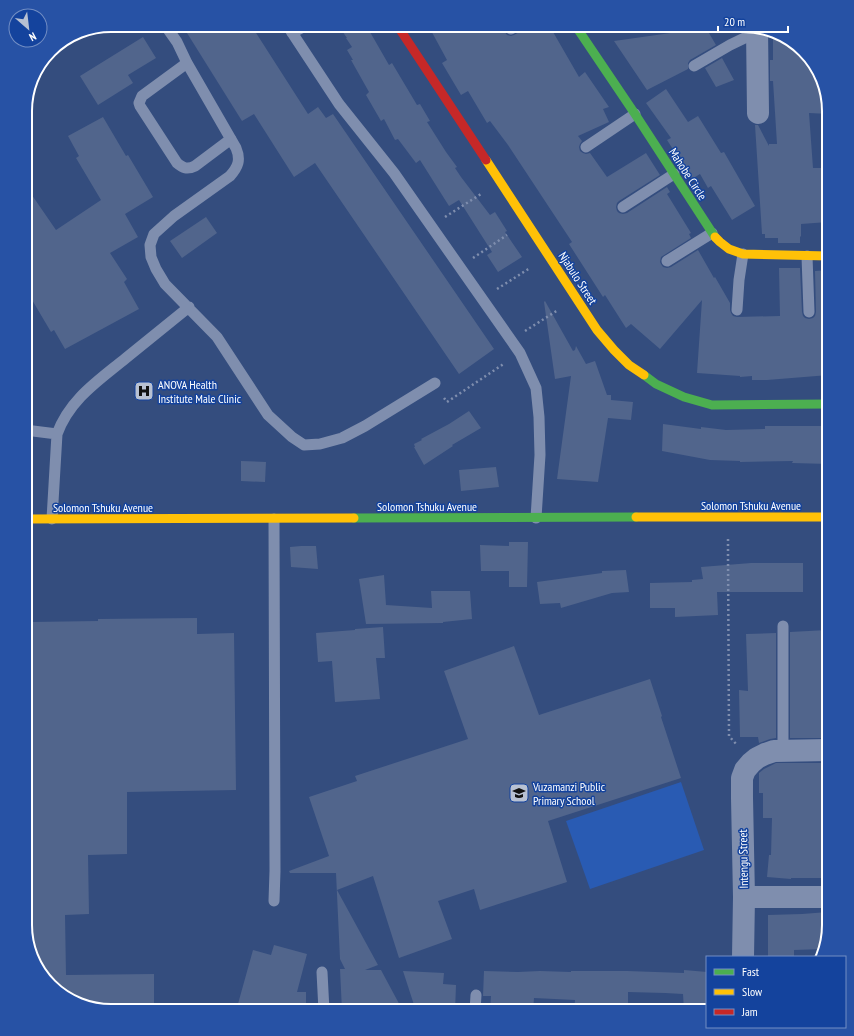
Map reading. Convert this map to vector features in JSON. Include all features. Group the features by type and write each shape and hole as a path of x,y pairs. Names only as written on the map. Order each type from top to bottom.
{"street":[{"name":"Njabulo Street","path":"402,32 526,223 577,297 597,330 629,365 656,384 684,397 712,405 822,404"},
{"name":"Mahobe Circle","path":"580,32 635,114 712,234 729,249 743,254 822,256"},
{"path":"757,34 758,113"},
{"name":"Solomon Tshuku Avenue","path":"32,519 822,517"},
{"path":"751,763 757,758 774,751 822,750"},
{"name":"Intengu Street","path":"744,956 742,778 745,770 751,763"},
{"path":"744,897 822,897"}],"lane":[{"path":"170,32 177,42 187,63 239,154 236,170 230,176 174,216 154,234 150,246 151,257 165,284 189,307 216,337 268,415 292,437 304,445 320,444 342,438 365,426 435,383"},
{"path":"292,32 339,104 394,173 459,267 483,298 520,353 536,388 539,417 540,455 536,518"},
{"path":"694,66 752,33"},
{"path":"187,63 142,96 140,99 140,106 177,163 183,168 191,168 195,166 230,139"},
{"path":"586,147 635,114"},
{"path":"623,207 674,174"},
{"path":"667,261 712,234"},
{"path":"737,310 739,280 743,254"},
{"path":"807,256 809,312"},
{"path":"52,519 57,434 62,422 76,401 93,385 189,307"},
{"path":"32,431 57,434"},
{"path":"274,518 274,901"},
{"path":"783,626 783,750"},
{"path":"322,972 324,1004"},
{"path":"475,1004 476,995"}],"path":[{"path":"431,226 500,182"},
{"path":"459,267 526,223"},
{"path":"483,298 549,256"},
{"path":"511,339 577,297"},
{"path":"435,383 447,402 520,353"},
{"path":"730,517 728,555 729,736 751,763"}],"shaded area":[{"path":"681,782 704,850 590,889 566,821"}],"building":[{"path":"186,32 255,32 308,114 318,107 326,118 333,114 494,349 459,374 315,163 294,177 254,114 242,121"},
{"path":"343,32 370,32 389,65 392,63 417,105 420,104 430,121 427,122 457,167 455,168 461,177 490,215 495,212 507,231 505,232 522,257 498,272 487,255 492,252 459,200 449,206 420,160 416,163 398,139 395,140 384,119 381,121 366,95 369,92 351,60 353,60 347,50 352,47"},
{"path":"432,32 505,32 507,35 511,36 519,32 553,32 579,77 585,72 609,107 603,109 609,122 578,136 582,141 579,147 580,151 586,154 590,153 607,177 646,153 660,175 619,201 616,207 617,211 623,214 627,213 667,187 670,192 667,194 691,233 689,234 691,238 661,257 660,262 663,267 671,267 698,250 730,303 731,313 733,316 737,317 780,316 779,268 800,268 802,312 805,318 809,319 815,316 816,312 815,271 822,270 822,376 752,380 752,376 740,377 697,373 702,300 660,349 631,324 626,328 605,295 603,297 569,244 572,242 508,145 490,121 487,123 468,91 461,95 442,63 447,60"},
{"path":"678,32 708,32 716,45 690,60 688,63 688,69 647,90 614,41"},
{"path":"143,37 156,58 128,75 133,83 98,105 80,76"},
{"path":"773,38 791,48 809,67 818,86 821,101 822,114 809,113 813,168 822,168 822,222 801,224 800,243 778,243 778,238 765,238 765,234 762,234 755,125 758,125 769,146 769,144 777,144 773,81 770,81 770,60 773,60"},
{"path":"722,58 734,80 716,87 705,68"},
{"path":"666,89 688,122 698,116 721,153 724,152 755,206 732,220 711,186 708,188 700,174 692,179 667,140 671,138 646,103"},
{"path":"103,117 153,197 125,214 138,237 110,253 127,279 124,282 139,309 65,349 54,330 51,332 32,300 32,195 56,230 101,200 76,158 79,156 68,136"},
{"path":"206,217 217,233 182,258 170,241"},
{"path":"545,301 573,351 575,350 576,346 586,364 595,361 607,395 611,395 611,400 633,402 631,420 608,418 598,482 557,479 571,376 555,379"},
{"path":"469,411 481,428 452,445 453,446 424,465 414,447 414,444"},
{"path":"663,424 701,429 701,427 726,430 765,429 765,426 822,426 822,464 792,463 793,461 740,462 710,460 662,451"},
{"path":"241,461 266,462 265,482 241,481"},
{"path":"496,467 499,487 461,491 459,470"},
{"path":"509,542 528,542 527,587 509,587 509,571 481,571 480,545 509,546"},
{"path":"316,546 318,569 291,567 290,547"},
{"path":"751,563 803,563 803,592 717,592 718,615 675,617 675,608 650,608 650,583 692,582 692,580 703,579 701,567"},
{"path":"626,570 629,592 612,593 561,608 560,603 540,604 537,582 602,573 602,571"},
{"path":"384,575 386,605 432,608 431,591 470,591 472,619 443,623 366,624 359,579"},
{"path":"197,618 197,634 234,633 236,790 127,792 127,854 88,855 89,914 65,915 66,975 154,974 154,1004 101,1003 86,1000 67,991 45,969 36,950 33,935 32,622 98,621 98,619"},
{"path":"383,627 385,658 376,658 380,699 335,702 332,661 318,662 316,633"},
{"path":"822,630 822,738 790,738 790,632"},
{"path":"776,633 776,738 759,743 758,737 740,737 739,690 748,691 746,634"},
{"path":"514,646 539,715 650,679 681,778 548,821 567,882 480,910 474,889 438,901 452,939 399,958 373,876 337,890 378,965 365,970 381,970 399,1004 342,1004 340,969 345,969 340,959 336,873 290,873 289,871 329,856 309,797 357,781 355,776 468,739 444,671"},
{"path":"776,763 822,763 822,878 791,879 767,877 769,855 771,855 772,818 763,818 763,793 759,793 759,773"},
{"path":"822,912 821,935 818,949 794,950 794,956 768,956 768,915"},
{"path":"274,945 307,954 297,992 306,992 306,1004 238,1004 253,950 271,955"},
{"path":"684,970 706,972 706,1004 684,1004 683,994 665,993 628,992 628,1004 575,1004 575,1000 534,998 534,1004 490,1004 491,996 483,996 484,971 627,971 684,973"},
{"path":"403,971 444,973 443,984 456,985 455,1004 414,1004"}],"traffic: fast":[{"path":"580,32 715,237"},
{"path":"644,375 656,384 684,397 712,405 822,404"},
{"path":"354,518 636,517"}],"traffic: slow":[{"path":"486,160 597,330 629,365 644,375"},
{"path":"715,237 729,249 743,254 822,256"},
{"path":"636,517 822,517"},
{"path":"32,519 354,518"}],"traffic: jam":[{"path":"402,32 486,160"}],"place":[{"name":"ANOVA Health Institute Male Clinic","path":"144,391"},
{"name":"Vuzamanzi Public Primary School","path":"519,793"}]}
